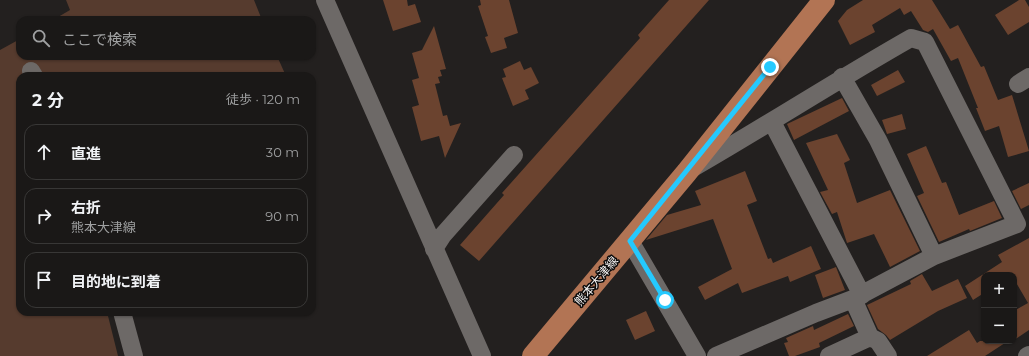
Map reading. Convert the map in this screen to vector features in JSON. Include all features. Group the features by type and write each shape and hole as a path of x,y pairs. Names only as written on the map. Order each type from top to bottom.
{"main road":[{"name":"熊本大津線","path":"533,356 687,172 824,0"}],"street":[{"path":"325,0 482,356"},
{"path":"687,172 772,122 842,77 911,38 925,42 1023,221 934,256 857,297 716,356"},
{"path":"842,77 878,140 934,256"},
{"path":"772,122 857,297 870,337 878,341 888,356"},
{"path":"434,249 443,236 514,155"},
{"path":"630,241 697,356"},
{"path":"123,316 134,356"},
{"path":"829,356 870,337"}],"shaded area":[{"path":"66,0 254,0 260,16 60,16 70,10"},
{"path":"16,41 16,60 279,60 284,72 16,72 16,316 108,316 118,356 0,356 0,50"}],"building":[{"path":"383,0 407,0 408,6 415,4 421,22 393,31"},
{"path":"480,0 509,0 518,33 504,38 507,48 491,53 485,37 488,36 478,6 481,5"},
{"path":"669,0 709,0 479,261 460,245 504,195 502,193 640,38 638,35"},
{"path":"863,0 932,0 950,29 958,25 981,67 984,66 998,100 1012,95 1029,151 1008,157 999,126 985,131 976,108 978,108 958,58 951,61 933,29 928,32 923,30 911,11 904,15 900,8 872,25 875,32 850,45 838,21 847,10"},
{"path":"1019,0 1025,0 1029,7 1029,22 1008,35 995,15"},
{"path":"434,26 446,69 440,70 442,76 438,77 440,83 435,84 443,116 447,115 450,126 461,123 445,158 439,136 421,141 412,107 419,105 412,80 419,78 412,53 422,50"},
{"path":"520,61 524,70 531,67 539,83 525,90 529,99 513,106 502,78 506,77 503,69"},
{"path":"898,70 905,82 877,96 871,85"},
{"path":"842,98 849,111 794,140 787,124"},
{"path":"902,114 906,129 887,134 882,120"},
{"path":"837,134 850,160 844,163 857,203 890,190 920,251 890,267 874,234 847,243 837,212 832,214 820,192 828,190 806,143"},
{"path":"926,146 942,183 946,182 959,215 994,201 1002,218 970,231 969,229 939,242 917,196 924,193 907,154"},
{"path":"745,171 757,201 747,205 768,259 771,258 773,263 811,246 821,269 790,282 788,276 742,293 738,283 705,300 698,287 732,269 713,219 646,240 667,215 701,205 695,191"},
{"path":"1029,183 1029,205 1021,209 1012,191"},
{"path":"1029,238 1029,330 1017,338 1017,309 1028,303 1017,284 1017,272 987,272 1002,262 998,255"},
{"path":"836,267 845,290 823,298 815,275"},
{"path":"922,274 932,291 958,279 967,298 938,311 890,340 878,329 867,305 911,284 910,281"},
{"path":"981,276 981,295 973,300 965,286"},
{"path":"646,311 655,331 635,340 626,320"},
{"path":"848,314 854,326 819,343 820,347 795,356 789,356 784,343 788,342 786,338 813,326 814,330"},
{"path":"969,330 977,343 981,341 981,344 1003,344 985,356 927,356"}],"route":[{"path":"665,300 630,241 770,67"}]}
